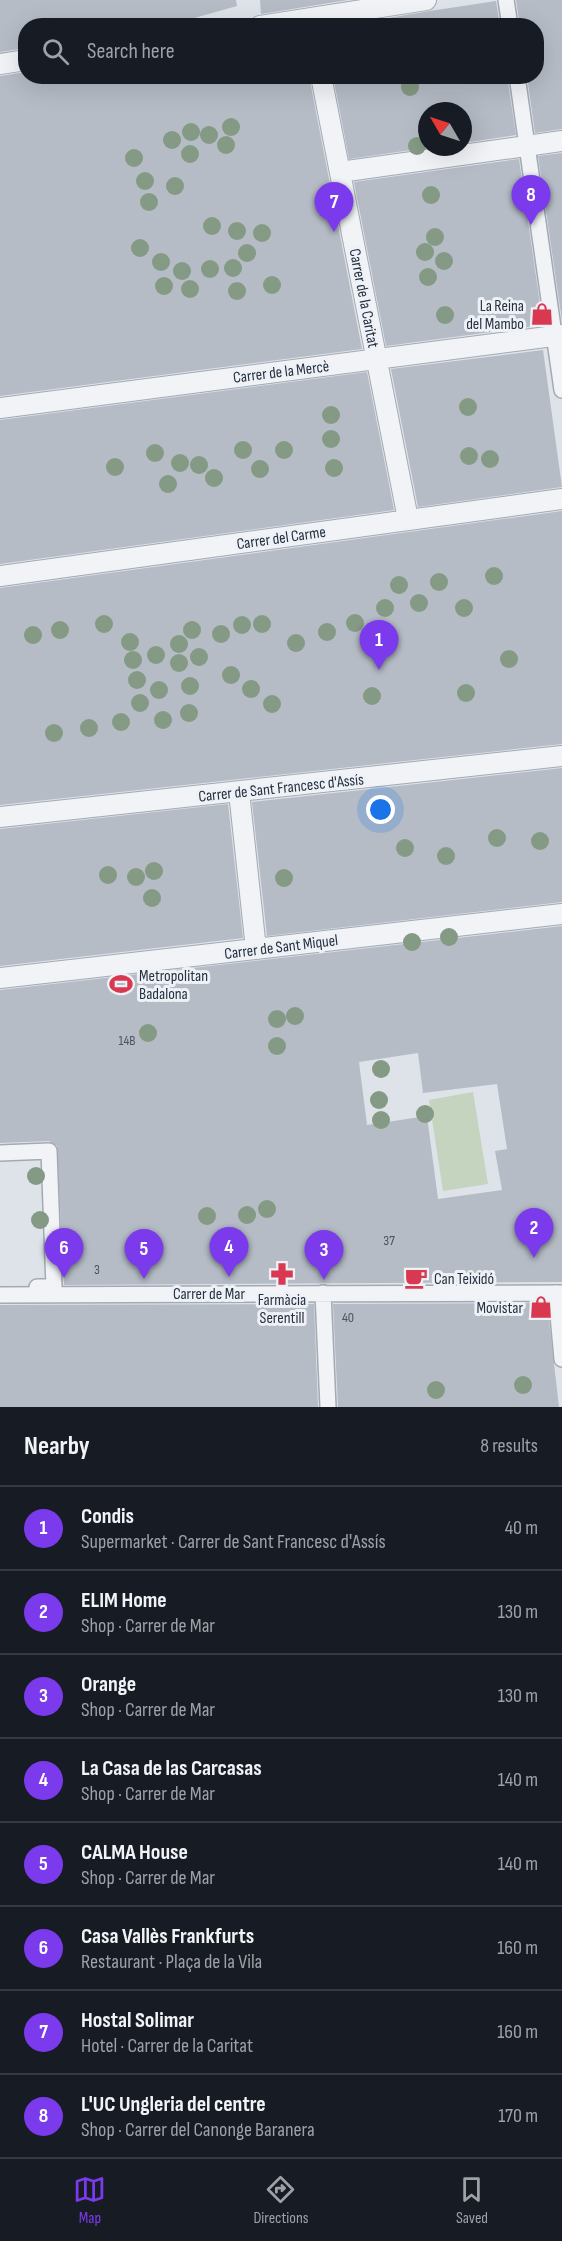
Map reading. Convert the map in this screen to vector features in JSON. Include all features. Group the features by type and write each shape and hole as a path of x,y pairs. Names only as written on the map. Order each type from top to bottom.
{"street":[{"path":"309,15 426,0"},
{"path":"506,0 509,18"},
{"path":"0,64 18,61"},
{"name":"Carrer de la Caritat","path":"323,84 408,519"},
{"path":"518,84 558,335 562,390"},
{"path":"340,172 562,141"},
{"name":"Carrer de la Mercè","path":"0,408 558,335"},
{"name":"Carrer del Carme","path":"0,576 562,499"},
{"name":"Carrer de Sant Francesc d'Assís","path":"0,817 562,756"},
{"path":"239,792 256,949"},
{"name":"Carrer de Sant Miquel","path":"0,978 562,914"},
{"path":"0,1153 49,1151 54,1287 0,1288"},
{"path":"322,1293 328,1407"},
{"path":"559,1293 562,1359"},
{"name":"Carrer de Mar","path":"0,1295 559,1293"}],"green space":[{"path":"473,1092 488,1184 443,1191 429,1100"}],"building":[{"path":"0,0 236,0 237,6 194,18 18,18 18,49 0,52"},
{"path":"260,0 348,0 261,14"},
{"path":"516,0 562,0 562,129 535,133 528,84 544,84 544,18 519,18"},
{"path":"496,1 499,18 388,18"},
{"path":"18,73 18,84 311,84 362,349 0,396 0,76"},
{"path":"335,84 508,84 516,135 472,142 472,102 418,102 418,149 349,159"},
{"path":"562,153 562,321 538,156"},
{"path":"519,159 543,325 386,346 354,182"},
{"path":"543,350 562,487 418,507 391,369"},
{"path":"367,372 394,510 0,564 0,420"},
{"path":"562,511 562,744 0,805 0,588"},
{"path":"562,768 562,902 267,936 252,802"},
{"path":"228,804 243,938 0,966 0,829"},
{"path":"562,926 562,1282 64,1285 57,1146 49,1141 0,1143 0,990","holes":["418,1053 423,1093 497,1084 507,1149 495,1151 502,1190 438,1199 427,1116 367,1125 359,1062"]},
{"path":"547,1303 559,1407 338,1407 333,1304"},
{"path":"314,1304 318,1407 0,1407 0,1305"}],"place":[{"name":"L'UC Ungleria del centre","path":"531,225"},
{"name":"Hostal Solimar","path":"334,232"},
{"name":"La Reina del Mambo","path":"542,314"},
{"name":"Condis","path":"379,670"},
{"name":"Metropolitan Badalona","path":"121,984"},
{"name":"ELIM Home","path":"534,1258"},
{"name":"Farmàcia Serentill","path":"282,1274"},
{"name":"La Casa de las Carcasas","path":"229,1277"},
{"name":"Casa Vallès Frankfurts","path":"64,1278"},
{"name":"Can Teixidó","path":"416,1278"},
{"name":"CALMA House","path":"144,1279"},
{"name":"Orange","path":"324,1280"},
{"name":"Movistar","path":"541,1307"}]}
